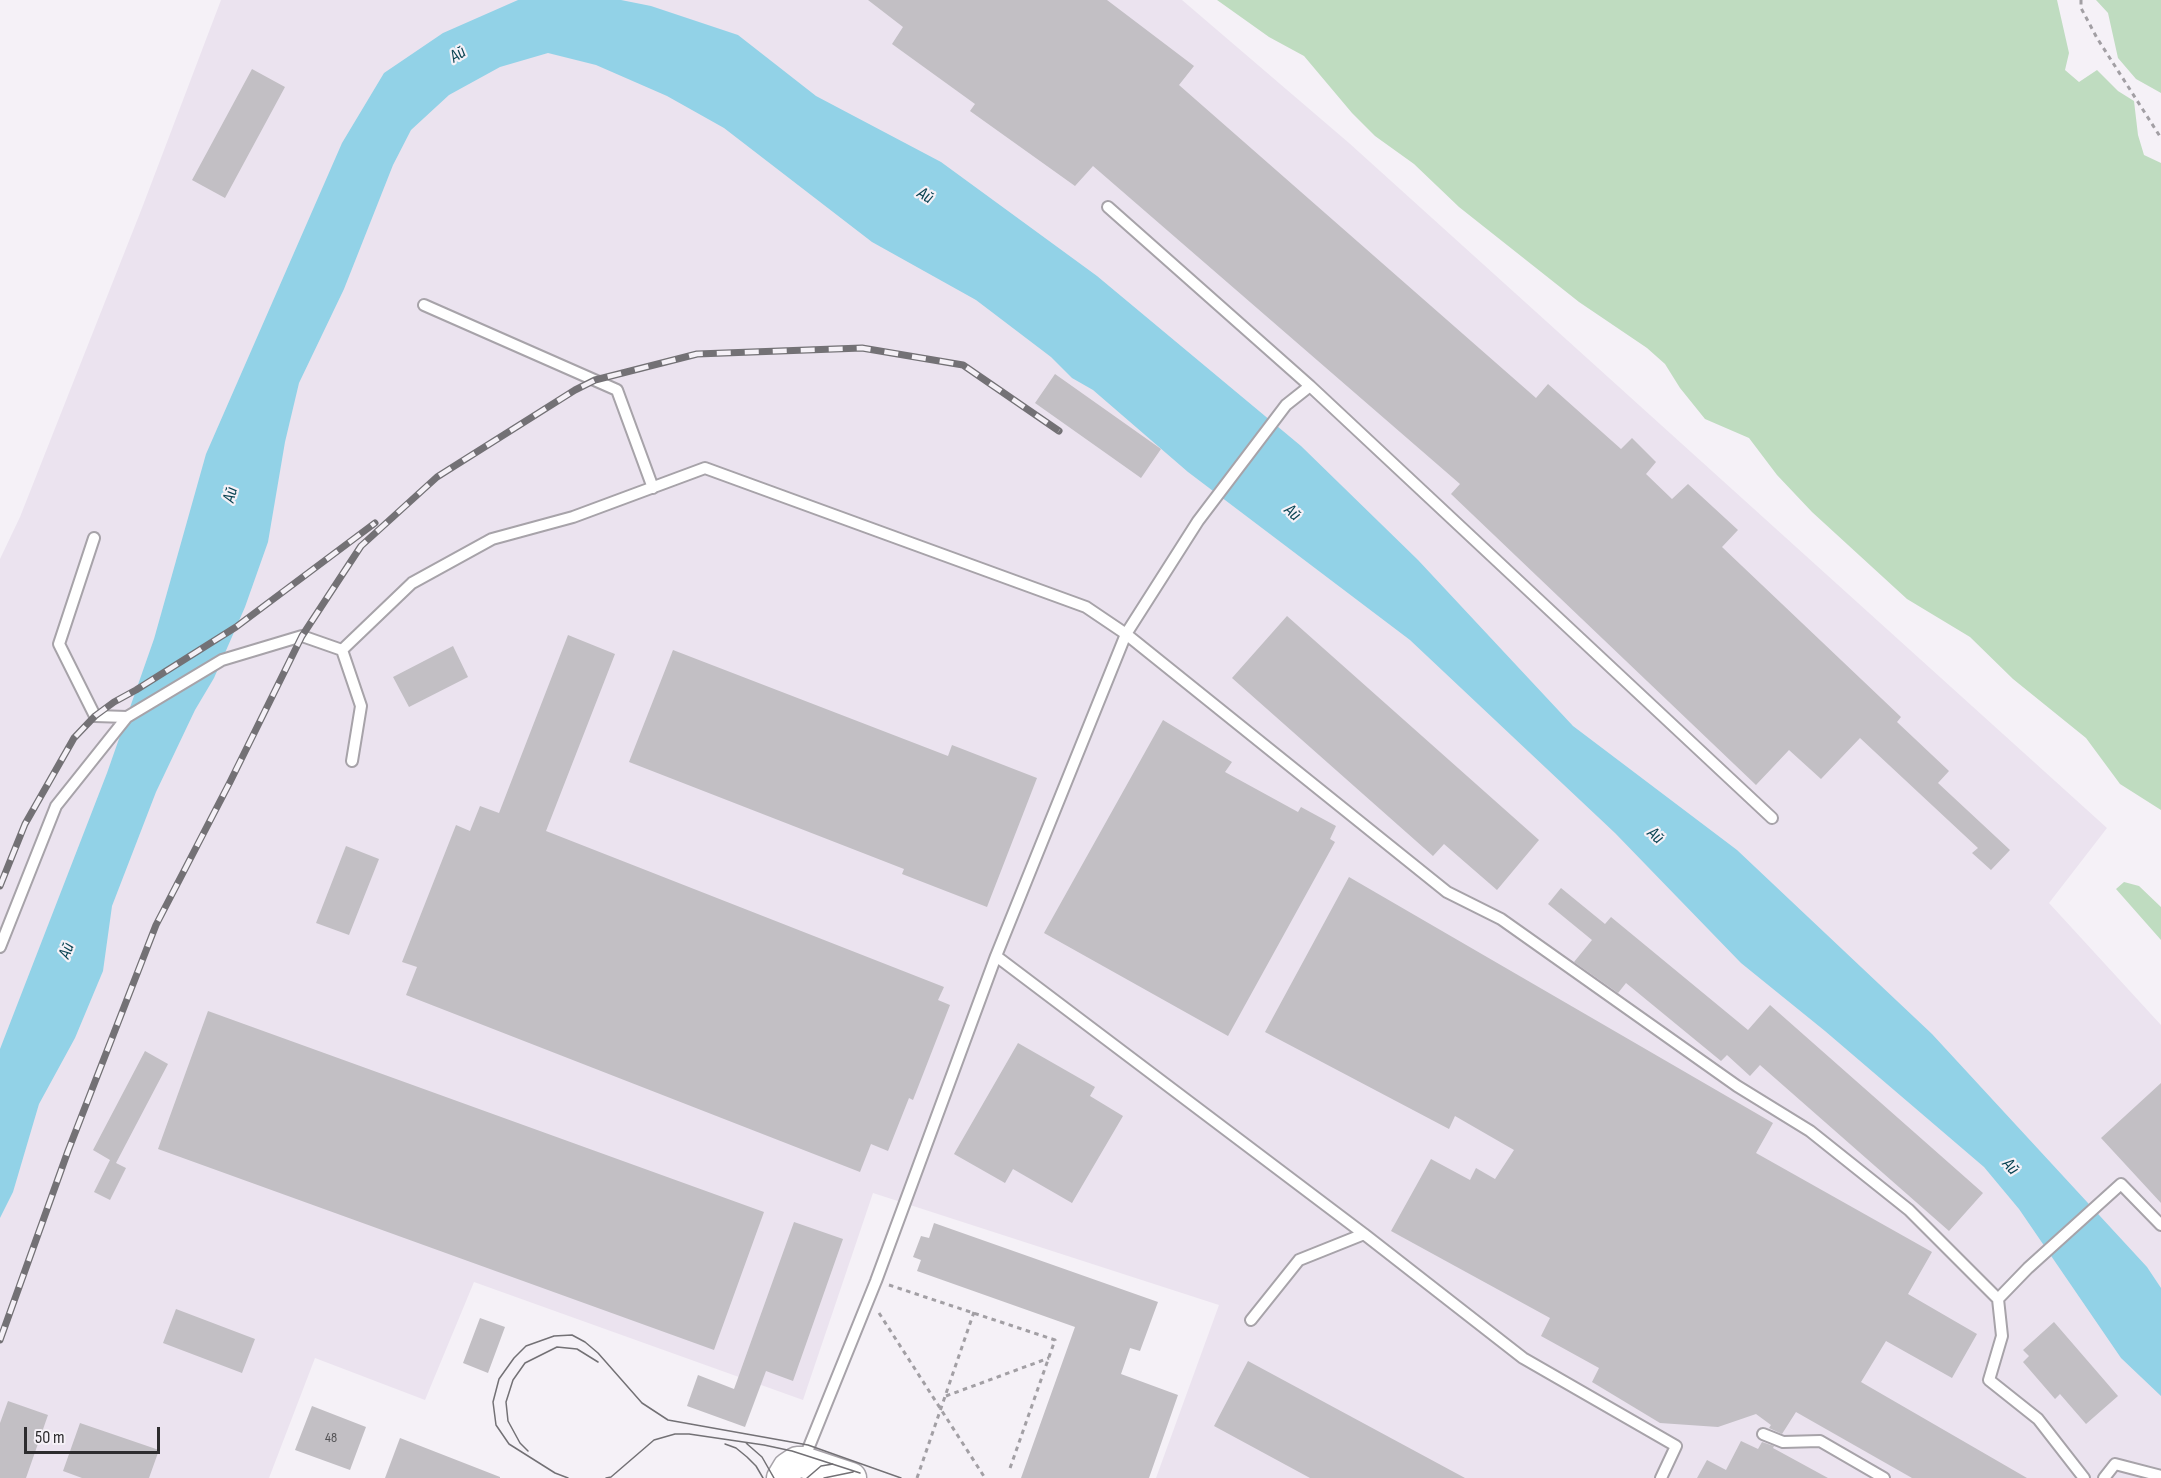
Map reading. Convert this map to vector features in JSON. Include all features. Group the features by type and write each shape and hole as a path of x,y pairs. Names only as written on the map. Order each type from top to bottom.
{"lane":[{"path":"1108,207 1310,386 1772,818"},
{"path":"424,305 616,390 653,488"},
{"path":"813,1472 876,1281 996,956 1126,634 1198,521 1286,405 1310,386"},
{"path":"342,650 412,583 492,539 573,517 705,468 1086,607 1126,634 1447,892 1502,918 1737,1086 1810,1131 1909,1210 1998,1299 2002,1336 1989,1380 2038,1419 2085,1478"},
{"path":"94,538 59,644 95,716 127,717"},
{"path":"0,947 56,806 127,717 222,660 302,636 342,650"},
{"path":"342,650 361,706 352,761"},
{"path":"996,956 1364,1234 1523,1358 1676,1446 1661,1478"},
{"path":"1998,1299 2028,1268 2121,1184 2161,1225"},
{"path":"1251,1320 1299,1260 1364,1234"},
{"path":"1763,1434 1783,1442 1820,1441 1884,1478"},
{"path":"2104,1478 2115,1464 2161,1476"}],"path":[{"path":"2080,0 2081,8 2097,38 2161,138"},
{"path":"876,1281 1055,1340 1009,1471"},
{"path":"870,1298 985,1478"},
{"path":"917,1478 942,1411 974,1312"},
{"path":"946,1396 1049,1358"}],"shaded area":[{"path":"221,0 1182,0 1349,143 2107,828 2049,903 2161,1025 2161,1478 1156,1478 1219,1305 873,1193 803,1400 474,1282 425,1400 315,1358 269,1478 0,1478 0,559 20,517"}],"green space":[{"path":"1217,0 2057,0 2069,53 2065,70 2079,82 2097,70 2118,91 2134,101 2138,135 2144,155 2161,163 2161,810 2120,784 2086,738 2013,679 1970,637 1907,599 1812,512 1777,475 1749,438 1705,419 1680,388 1665,364 1647,348 1579,302 1459,207 1414,164 1375,136 1352,113 1304,56 1269,37"},
{"path":"2096,0 2161,0 2161,93 2136,79 2118,58 2108,13"},
{"path":"2124,882 2139,886 2161,907 2161,940 2116,889"}],"water":[{"name":"Ай","path":"518,0 621,0 651,6 738,35 816,96 941,162 1097,276 1301,446 1418,560 1573,726 1737,850 1932,1034 2147,1267 2161,1288 2161,1396 2121,1358 2019,1209 1984,1167 1825,1031 1741,963 1615,833 1410,640 1188,472 1093,390 1072,378 1051,357 976,300 872,242 724,128 667,96 596,65 548,53 500,67 449,95 411,130 393,165 344,289 299,383 285,442 268,542 245,607 214,678 195,710 156,792 112,906 103,971 75,1038 39,1104 13,1192 0,1218 0,1049 107,773 154,639 206,454 342,143 384,73 443,33"}],"building":[{"path":"868,0 1107,0 1194,66 1179,85 1536,398 1548,384 1621,449 1632,438 1656,462 1646,474 1672,499 1688,484 1738,530 1722,547 1901,717 1897,722 1949,771 1938,783 2010,850 1991,870 1972,853 1978,848 1860,738 1821,779 1789,750 1756,785 1451,494 1460,484 1093,166 1075,186 970,111 975,104 892,44 903,27"},
{"path":"252,69 285,87 225,198 192,180"},
{"path":"1055,374 1161,449 1141,478 1035,403"},
{"path":"1287,616 1539,840 1497,890 1444,844 1433,856 1232,678"},
{"path":"568,635 615,654 546,831 944,987 938,1000 950,1005 913,1100 909,1098 888,1151 871,1144 860,1172 406,995 417,967 402,962 456,825 470,831 480,806 499,813"},
{"path":"453,646 468,677 409,707 393,677"},
{"path":"673,650 948,756 952,745 1037,778 987,907 902,874 904,869 629,762"},
{"path":"1163,720 1232,762 1225,772 1298,812 1301,807 1336,826 1330,839 1335,842 1228,1036 1044,933"},
{"path":"346,846 379,859 349,935 316,923"},
{"path":"1349,877 1773,1123 1756,1153 1932,1252 1908,1294 1977,1334 1952,1378 1886,1341 1861,1382 2027,1478 1912,1478 1796,1412 1782,1434 1769,1428 1771,1425 1756,1414 1718,1427 1660,1423 1592,1382 1599,1368 1541,1336 1550,1318 1391,1231 1431,1159 1470,1180 1476,1168 1495,1179 1514,1150 1455,1116 1449,1129 1265,1032"},
{"path":"1561,888 1605,924 1611,917 1748,1030 1770,1005 1983,1193 1949,1231 1760,1065 1750,1076 1727,1055 1721,1061 1626,983 1618,993 1574,962 1592,940 1548,904"},
{"path":"208,1011 764,1212 714,1350 158,1149"},
{"path":"1018,1043 1095,1087 1090,1096 1123,1116 1072,1203 1013,1169 1005,1183 954,1154"},
{"path":"145,1051 168,1064 116,1163 126,1168 110,1200 94,1192 110,1160 93,1150"},
{"path":"2161,1083 2161,1203 2101,1138"},
{"path":"794,1222 843,1239 793,1381 766,1371 745,1427 687,1406 698,1375 734,1389"},
{"path":"934,1223 1158,1302 1140,1351 1130,1348 1121,1374 1178,1395 1149,1478 1021,1478 1075,1327 917,1271 921,1260 913,1257 921,1236 929,1238"},
{"path":"176,1309 255,1339 242,1373 163,1343"},
{"path":"480,1318 505,1327 488,1373 463,1363"},
{"path":"2054,1322 2118,1396 2086,1424 2060,1394 2055,1399 2023,1362 2029,1356 2023,1350"},
{"path":"1248,1361 1465,1478 1310,1478 1214,1426"},
{"path":"8,1401 48,1415 26,1478 0,1478 0,1423"},
{"path":"312,1406 366,1427 350,1470 295,1450"},
{"path":"80,1423 159,1450 149,1478 82,1478 63,1471"},
{"path":"400,1438 500,1477 500,1478 385,1478"},
{"path":"1741,1441 1758,1449 1762,1442 1774,1446 1773,1448 1828,1478 1697,1478 1707,1460 1726,1470"}],"tram line":[{"path":"568,1478 555,1473 509,1444 496,1425 493,1402 499,1379 526,1346 554,1336 572,1335 598,1353 642,1403 668,1420 808,1445 901,1478"},
{"path":"528,1451 520,1443 508,1421 506,1402 513,1380 525,1363 557,1347 577,1349 598,1362"},
{"path":"606,1478 611,1477 654,1440 675,1434 764,1445 792,1451 860,1473"},
{"path":"746,1443 762,1457 774,1478"},
{"path":"725,1444 736,1448 747,1457 763,1478"},
{"path":"807,1478 821,1466 833,1464"},
{"path":"824,1478 853,1472"}],"railway":[{"path":"0,1340 68,1151 156,925 302,636 361,546 437,477 575,390 595,380 697,354 862,348 963,365 1059,431"},
{"path":"0,886 25,824 74,738 95,716 236,627 375,523"}]}
